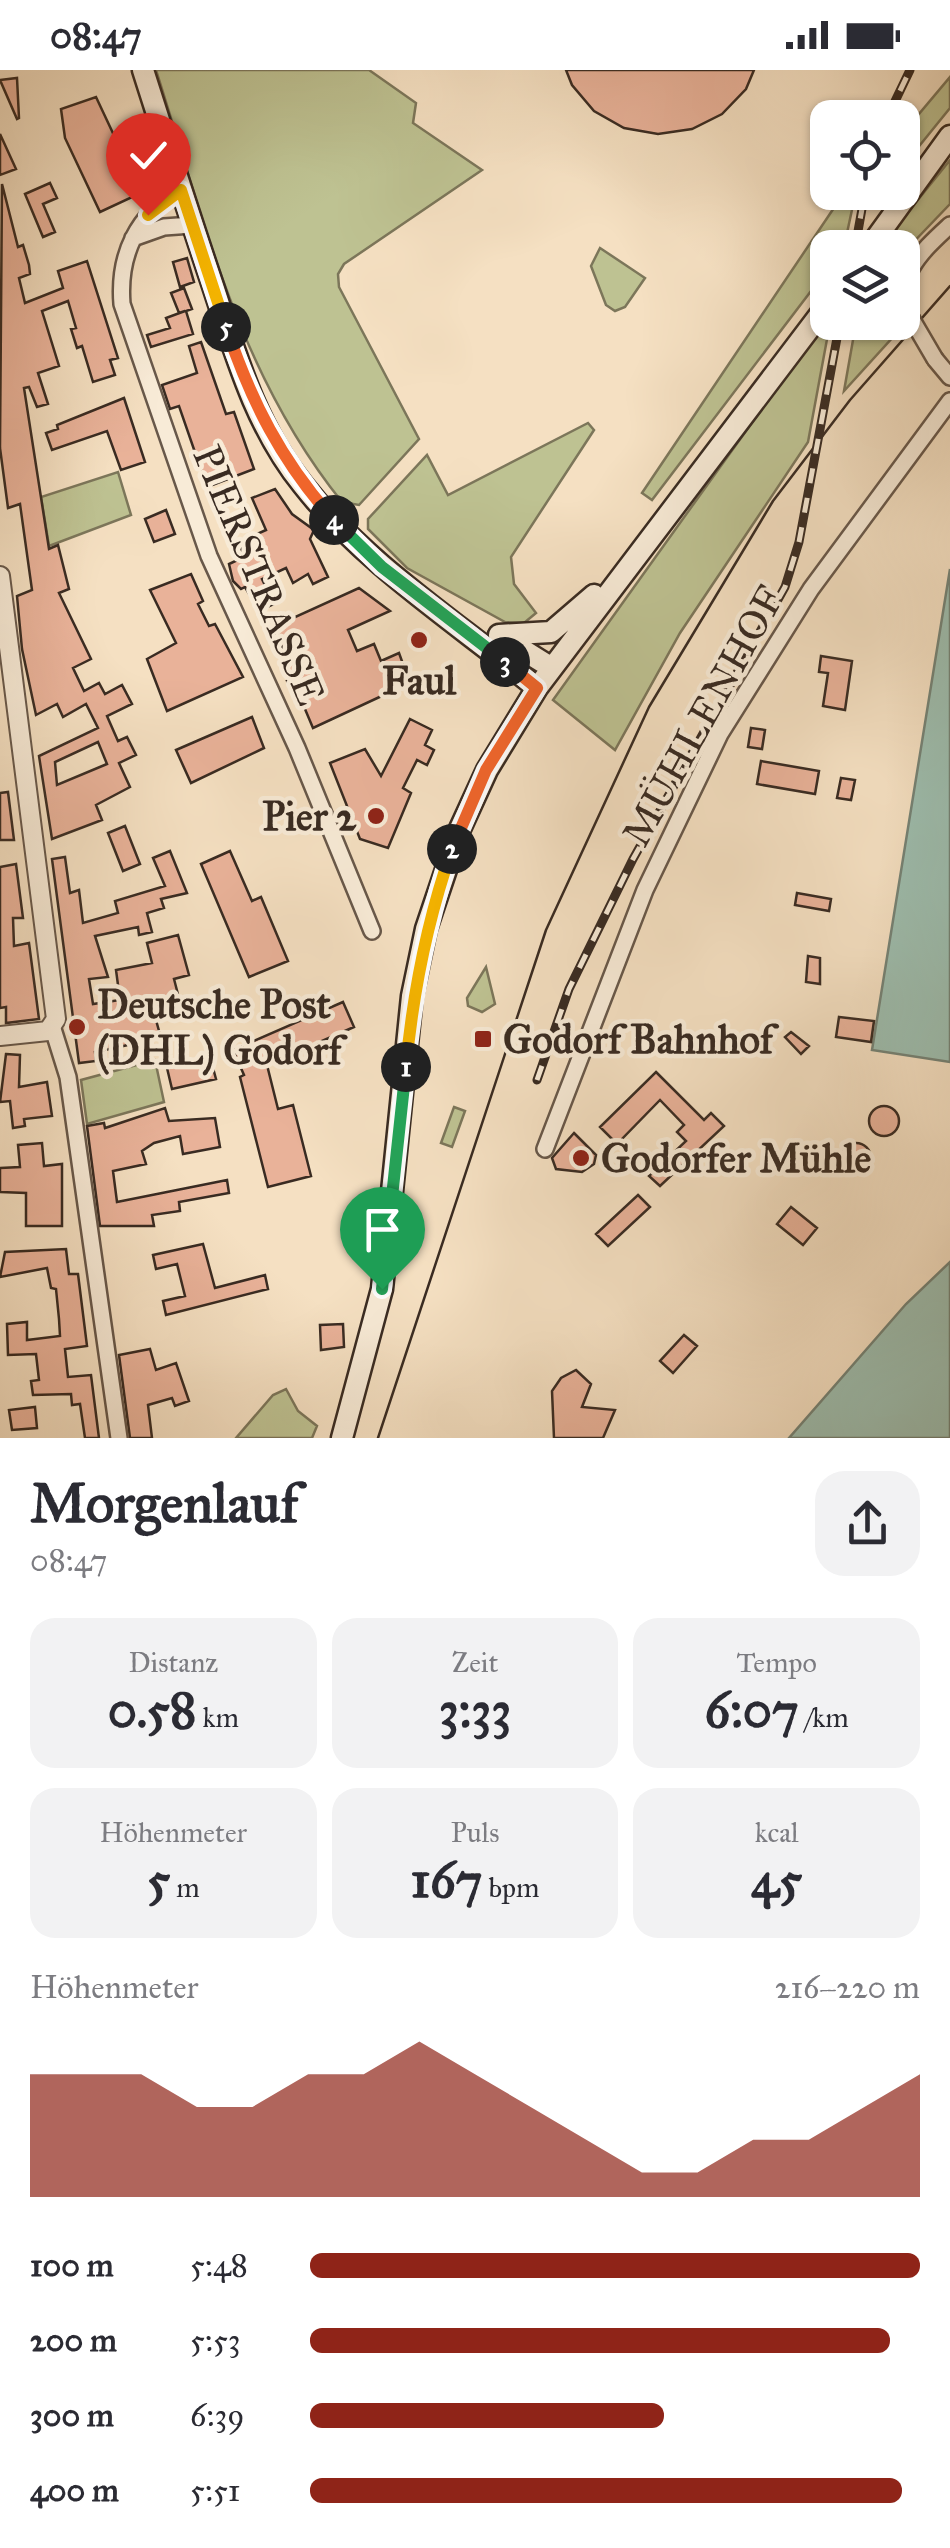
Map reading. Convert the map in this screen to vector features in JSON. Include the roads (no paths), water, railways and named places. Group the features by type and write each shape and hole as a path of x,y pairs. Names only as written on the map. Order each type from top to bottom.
{"main road":[{"path":"143,70 246,385 269,436 302,485 346,534 382,567 537,688"},
{"path":"882,230 950,136"},
{"path":"342,1438 382,1289 412,996 426,929 466,816 486,770 537,688 810,328"},
{"path":"499,635 540,634 561,628 627,569"},
{"path":"426,598 499,635 552,668"}],"street":[{"name":"PIERSTRASSE","path":"181,190 163,200 133,238 122,263 122,304 178,476 372,931"},
{"path":"133,238 164,227 192,225"},
{"path":"950,225 922,250 904,280 903,296 934,359 950,377"},
{"name":"MÜHLENHOF","path":"544,1149 645,890 720,734 810,589 950,401"},
{"path":"0,576 56,1019 53,1029 68,1078 120,1438"},
{"path":"0,1036 53,1029"}],"tram line":[{"path":"378,1438 546,930 649,707 773,501 850,400 950,286"}],"railway":[{"path":"896,100 910,70"},
{"path":"858,230 862,210"},
{"path":"537,1080 569,989 633,859 785,587 799,542 837,340"}],"place":[{"name":"Faul","path":"419,640"},
{"name":"Pier 2","path":"376,816"},
{"name":"Deutsche Post (DHL) Godorf","path":"77,1027"},
{"name":"Godorf Bahnhof","path":"483,1039"},
{"name":"Godorfer Mühle","path":"581,1158"}]}
